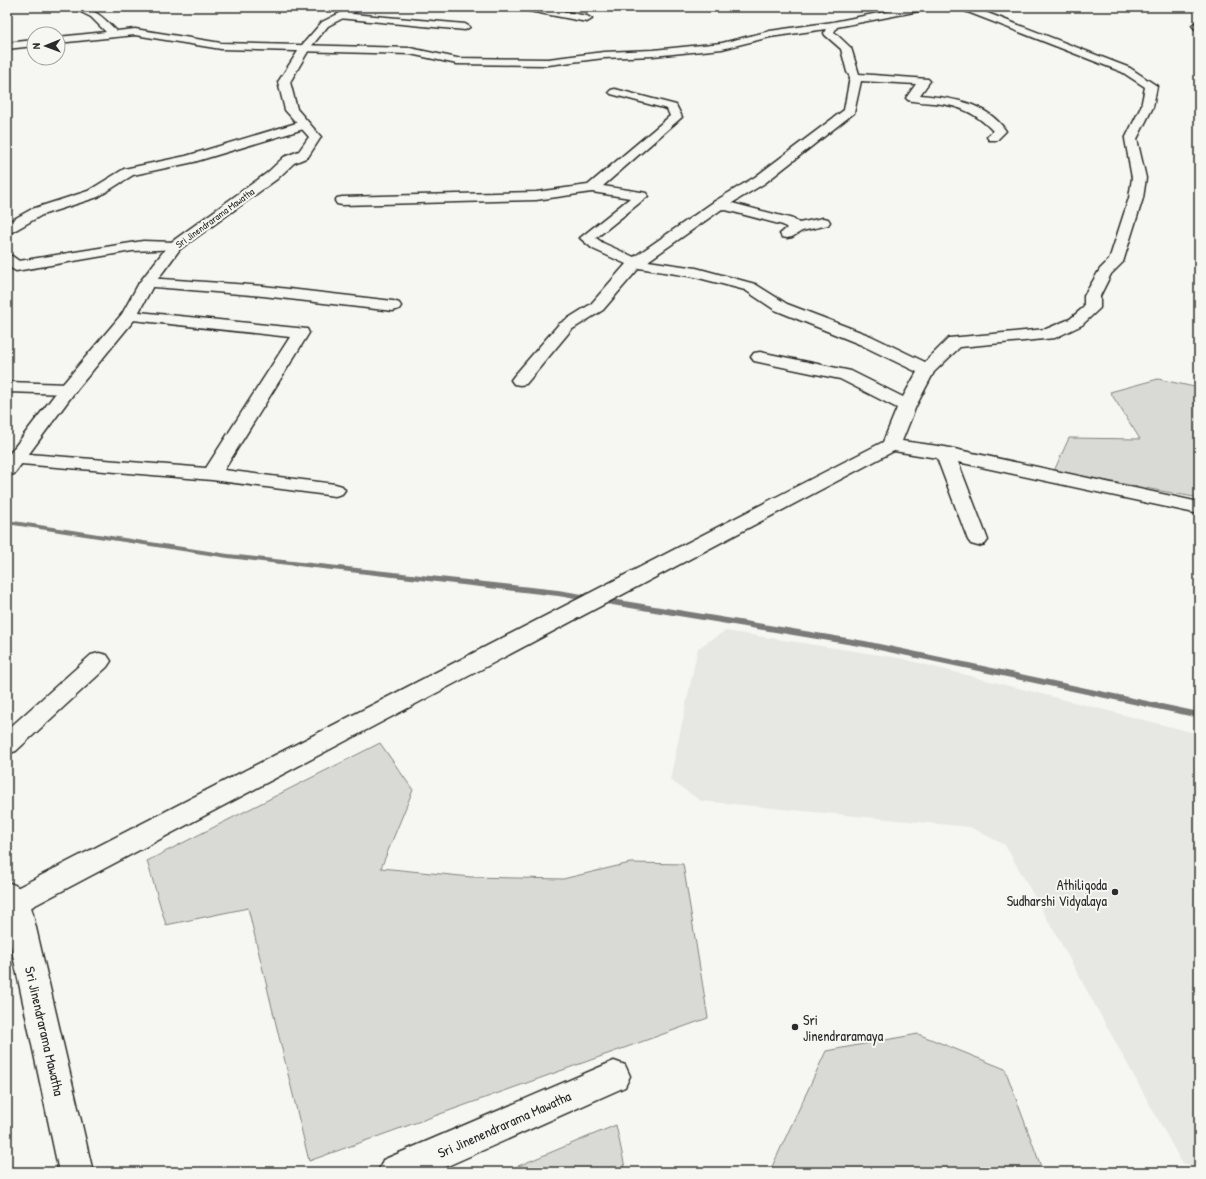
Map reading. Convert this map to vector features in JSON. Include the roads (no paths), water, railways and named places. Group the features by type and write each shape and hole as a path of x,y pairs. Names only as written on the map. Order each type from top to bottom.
{"street":[{"path":"76,7 94,15 113,33"},
{"name":"Sri Jinendrarama Mawatha","path":"12,464 68,389 128,316 147,283 175,246 272,176 289,160 304,154 315,138 291,110 284,82 306,47 325,24 359,7"},
{"path":"524,7 587,19"},
{"path":"887,7 898,11"},
{"path":"66,39 134,32 221,46 306,47 410,51 457,61 548,62 604,55 652,53 722,46 770,34 833,26 898,11 924,7"},
{"path":"892,445 907,406 927,370 955,342 1049,334 1076,322 1092,308 1092,296 1105,272 1116,262 1136,198 1139,178 1131,139 1147,107 1151,86 1126,70 963,7"},
{"path":"340,16 464,27"},
{"path":"520,380 565,327 597,307 635,263 720,204 760,180 850,111 856,77 852,72 846,48 829,33 833,26"},
{"path":"7,46 26,44"},
{"path":"856,77 924,80 912,98 942,101 970,107 980,112 1000,131 993,137"},
{"path":"592,188 676,117 672,107 615,92"},
{"path":"7,229 37,212 93,194 129,172 189,159 303,125"},
{"path":"342,201 536,196 592,188 641,196 586,238 598,246 635,263 696,273 750,287 781,307 865,340 927,370"},
{"path":"720,204 788,222 792,231 823,222"},
{"path":"7,259 16,266 42,263 136,244 160,244 175,246"},
{"path":"147,283 263,291 392,306"},
{"path":"128,316 301,333 212,474"},
{"path":"760,357 845,375 907,406"},
{"path":"7,388 68,389"},
{"path":"11,898 575,610 892,445 945,453 1199,508"},
{"path":"945,453 978,540"},
{"path":"12,464 212,474 336,490"},
{"path":"7,745 99,661"},
{"name":"Sri Jinendrarama Mawatha","path":"11,898 76,1172"},
{"name":"Sri Jinenendrarama Mawatha","path":"395,1172 614,1076"}],"waterway":[{"path":"7,522 228,556 558,593 865,644 1199,715"}],"place":[{"name":"Athiligoda Sudharshi Vidyalaya","path":"1115,892"},
{"name":"Sri Jinendraramaya","path":"795,1027"}]}
